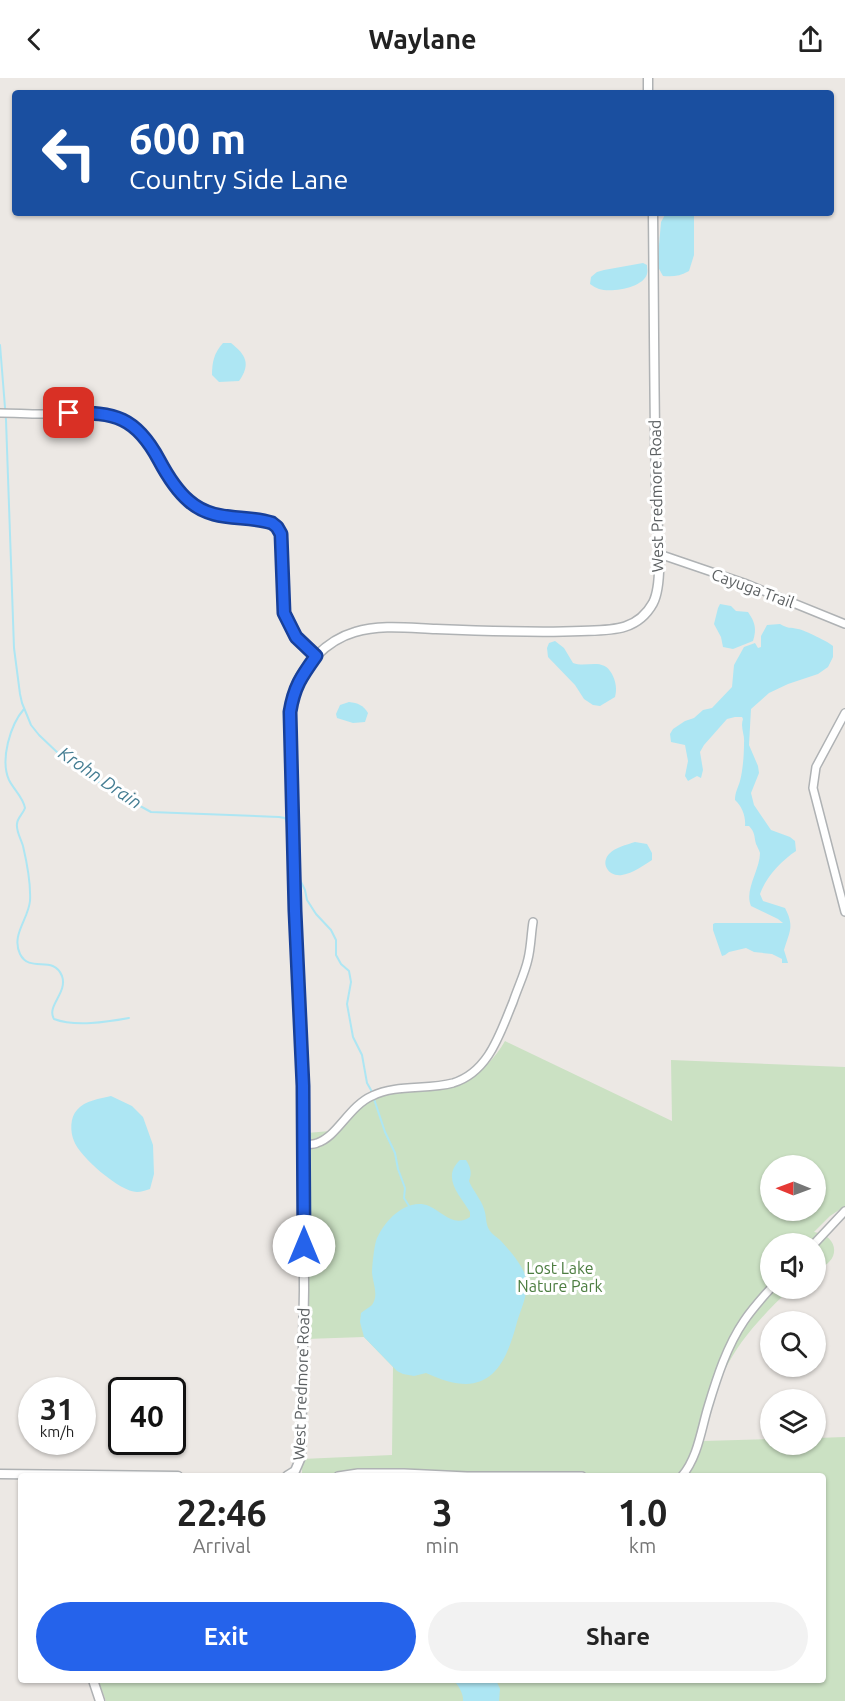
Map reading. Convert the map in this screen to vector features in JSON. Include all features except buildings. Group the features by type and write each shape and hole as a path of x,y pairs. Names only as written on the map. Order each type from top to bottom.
{"street":[{"name":"West Predmore Road","path":"292,1473 296,1471 301,1457 304,1290 303,1086 295,911 290,712 293,693 301,676 316,656 326,647 354,632 384,628 595,630 626,627 646,614 654,602 658,581 659,554 655,443 653,216"},
{"path":"0,413 93,413 116,417 143,434 171,481 189,502 206,512 227,518 267,521 276,525 281,534 284,613 296,637 316,656"},
{"name":"Cayuga Trail","path":"659,554 744,583 845,624"},
{"path":"845,713 821,754 816,767 813,788 845,912"},
{"path":"303,1145 318,1143 331,1134 348,1114 372,1095 442,1086 464,1079 474,1072 494,1048 524,973 529,956 532,922"},
{"path":"824,1233 845,1211"},
{"path":"684,1473 692,1464 724,1359 744,1321 762,1299"},
{"path":"358,1473 404,1473"},
{"path":"0,1474 18,1475"},
{"path":"94,1683 100,1701"}],"green space":[{"name":"Lost Lake Nature Park","path":"505,1041 672,1121 671,1060 845,1067 845,1206 826,1220 826,1155 760,1155 760,1221 825,1221 814,1232 818,1233 760,1233 760,1299 780,1299 768,1311 760,1311 760,1320 732,1356 715,1394 703,1441 760,1439 760,1455 826,1455 826,1438 845,1437 845,1701 106,1701 99,1683 826,1683 826,1473 302,1473 302,1459 392,1455 393,1367 364,1337 306,1339 307,1133 330,1131 379,1094 467,1079 484,1068"},
{"name":"Lost Lake Nature Park","path":"826,1236 834,1249 830,1261 826,1264"}],"water":[{"path":"664,216 694,216 694,255 689,271 683,274 663,276 658,267 661,222"},
{"path":"643,263 647,265 647,274 640,283 633,286 618,290 604,290 590,284 591,277 597,272"},
{"path":"223,343 231,343 245,360 245,370 239,381 219,382 212,375 214,358"},
{"path":"720,604 731,606 736,611 748,612 755,626 753,641 733,649 723,647 714,624"},
{"path":"780,624 798,629 833,646 833,657 828,667 818,674 769,693 751,709 749,745 759,773 751,793 754,805 771,830 795,841 796,851 775,870 760,894 763,901 785,908 788,915 790,929 784,950 788,963 782,963 782,959 772,954 754,952 746,948 722,956 713,930 715,923 783,923 751,906 749,900 760,853 753,832 749,826 745,826 743,812 735,800 743,762 742,717 727,719 704,745 700,752 703,770 701,778 697,776 688,781 685,776 688,761 685,745 671,742 670,734 673,729 685,721 694,718 703,710 712,708 732,687 734,665 744,647 755,643 758,648 761,647 761,636 767,625"},
{"path":"555,641 564,648 573,663 599,664 608,669 615,683 615,697 600,706 593,705 584,699 575,685 548,657 549,643"},
{"path":"349,702 360,705 366,710 368,713 365,722 353,723 337,718 336,714 340,705"},
{"path":"635,842 647,844 652,853 652,860 626,874 617,875 610,872 605,862 609,854"},
{"path":"111,1096 132,1106 143,1117 153,1145 154,1174 150,1189 137,1192 111,1180 92,1164 74,1141 71,1125 77,1110 88,1102"},
{"path":"460,1160 466,1160 469,1166 471,1173 469,1181 483,1205 488,1228 519,1263 527,1284 524,1301 505,1357 487,1378 476,1383 462,1384 445,1381 426,1373 414,1376 397,1371 364,1337 360,1322 361,1313 374,1301 372,1273 375,1244 384,1226 396,1213 412,1205 420,1204 429,1206 453,1220 464,1220 470,1217 470,1212 457,1193 452,1180 452,1173"},
{"path":"497,1683 500,1689 499,1701 463,1701 457,1684"}],"waterway":[{"name":"Krohn Drain","path":"0,345 6,420 14,648 20,694 31,725 59,754 107,788 151,812 285,818 289,876"},
{"path":"24,709 14,724 6,753 6,772 25,808 17,827 27,866 30,901 17,940 20,954 30,963 53,966 62,976 62,988 52,1014 54,1019 81,1023 129,1018"},
{"name":"Krohn Drain","path":"298,876 307,900 331,930 336,940 336,955 349,971 351,982 347,1004 353,1037 362,1055 367,1083 395,1153 405,1188 404,1198 409,1206"}],"route":[{"path":"69,413 103,413 136,428 150,443 171,481 189,502 206,512 227,518 267,521 276,525 281,534 284,613 296,637 316,656 301,676 293,693 290,712 295,911 303,1086 304,1246"}]}
